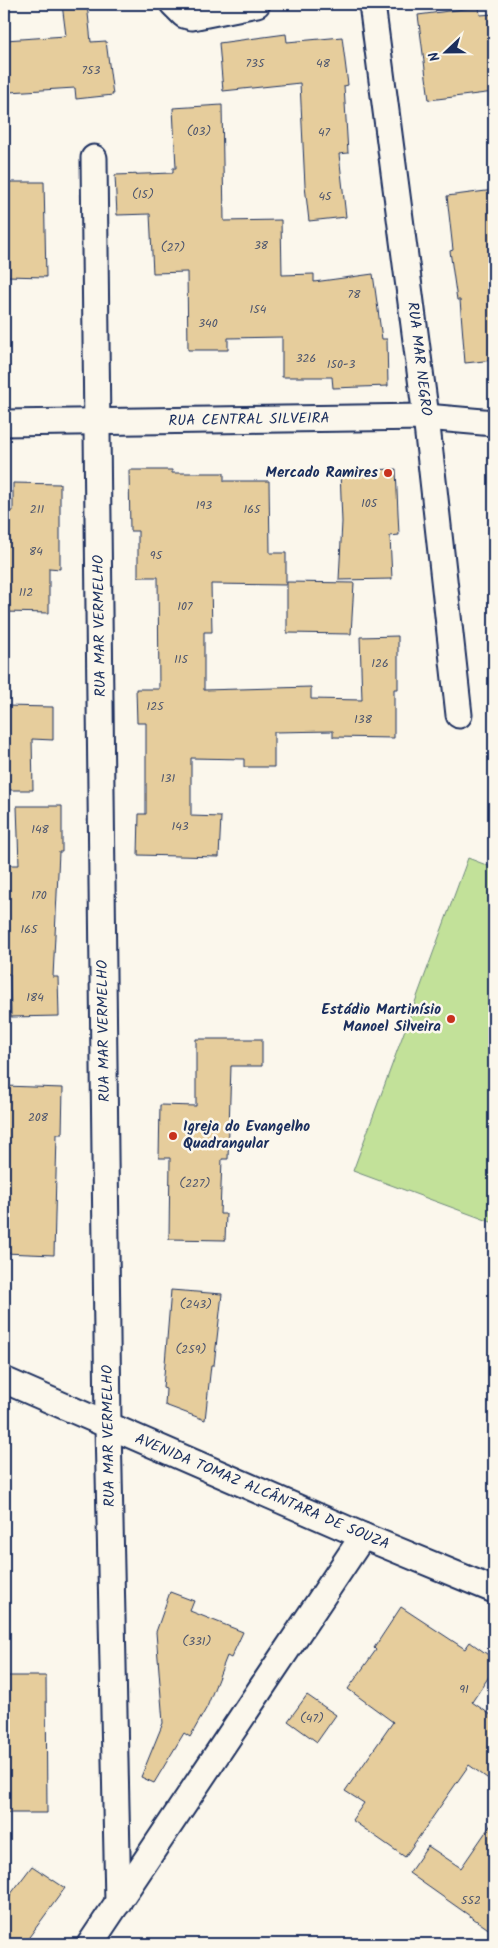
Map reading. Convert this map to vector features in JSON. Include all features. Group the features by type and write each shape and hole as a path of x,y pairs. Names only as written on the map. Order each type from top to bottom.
{"street":[{"path":"175,7 184,15 192,16 258,4"},
{"name":"RUA MAR NEGRO","path":"372,4 426,417 459,715"},
{"name":"RUA MAR VERMELHO","path":"94,158 108,1426 118,1903"},
{"name":"RUA CENTRAL SILVEIRA","path":"4,423 426,417 494,423"},
{"name":"AVENIDA TOMAZ ALCÂNTARA DE SOUZA","path":"4,1380 363,1536 494,1590"},
{"path":"90,1944 363,1536"}],"green space":[{"name":"Estádio Martinísio Manoel Silveira","path":"468,858 494,868 494,1223 353,1171"}],"building":[{"path":"62,4 87,4 91,42 106,41 113,95 76,99 75,88 9,92 5,40 66,36"},
{"path":"479,7 480,15 494,14 494,92 429,100 418,15"},
{"path":"286,34 287,42 342,37 348,85 344,86 348,153 339,154 346,217 309,221 305,186 300,83 223,91 219,43"},
{"path":"222,105 224,221 281,220 282,275 314,274 314,282 373,274 382,339 387,339 388,386 333,388 332,377 282,377 282,337 228,338 228,350 188,350 187,272 153,273 150,214 117,215 115,175 173,173 173,168 176,168 173,108"},
{"path":"6,182 44,182 46,277 6,276"},
{"path":"494,190 494,360 465,363 460,300 457,300 450,251 453,250 447,196"},
{"path":"396,469 399,535 390,536 392,579 339,580 342,522 340,471"},
{"path":"129,470 172,470 172,473 224,473 224,481 269,481 270,553 286,553 286,585 211,584 212,632 204,632 204,690 311,687 311,699 362,700 360,637 398,636 398,689 394,689 394,738 333,737 333,731 274,732 274,767 244,767 244,759 191,758 191,816 221,817 219,857 138,855 139,814 146,814 146,723 137,723 136,689 159,689 158,577 138,577 138,531 130,531"},
{"path":"13,483 60,484 60,569 49,568 49,613 4,612 4,511 13,511"},
{"path":"287,582 354,583 351,634 287,633"},
{"path":"4,706 53,707 53,740 32,739 33,790 4,790"},
{"path":"17,806 62,806 62,852 59,852 53,977 58,977 59,1016 11,1017 10,974 4,974 4,865 19,865"},
{"path":"196,1039 262,1039 262,1066 231,1066 228,1159 222,1159 220,1214 226,1214 225,1240 169,1239 170,1158 159,1158 160,1105 196,1106"},
{"path":"4,1086 63,1088 62,1134 57,1134 54,1255 4,1253"},
{"path":"171,1290 222,1294 214,1365 211,1365 205,1420 165,1405 166,1389 163,1388"},
{"path":"170,1592 194,1601 190,1611 243,1632 231,1658 227,1656 207,1707 190,1737 184,1733 154,1783 141,1777 163,1723 156,1632"},
{"path":"401,1607 465,1649 470,1642 494,1659 494,1669 472,1702 494,1717 494,1783 469,1765 405,1857 352,1820 364,1803 345,1791 393,1722 348,1689 376,1650 374,1648"},
{"path":"4,1676 46,1676 47,1813 4,1813"},
{"path":"307,1695 336,1715 317,1742 288,1721"},
{"path":"494,1820 494,1933 409,1873 428,1846 461,1868"},
{"path":"32,1866 65,1888 24,1944 4,1944 4,1903"}],"place":[{"name":"Mercado Ramires","path":"388,473"},
{"name":"Estádio Martinísio Manoel Silveira","path":"451,1019"},
{"name":"Igreja do Evangelho Quadrangular","path":"173,1136"}]}
